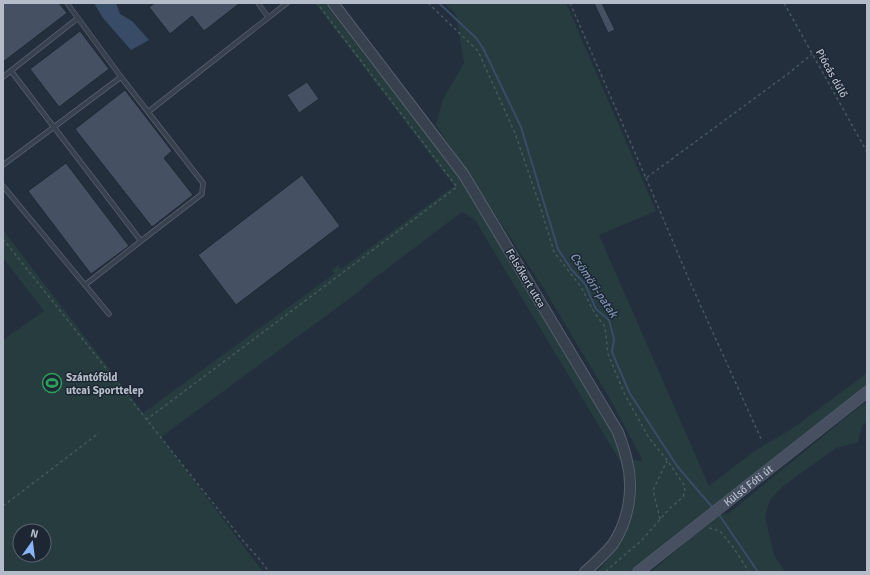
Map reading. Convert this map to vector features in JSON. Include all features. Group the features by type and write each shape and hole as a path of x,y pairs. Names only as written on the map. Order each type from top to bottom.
{"main road":[{"name":"Külső Fóti út","path":"638,572 707,523 722,506 864,395"}],"street":[{"name":"Felsőkert utca","path":"333,3 464,175 618,432 627,461 630,478 626,514 621,530 612,544 598,561 585,572"}],"lane":[{"path":"67,3 121,77 203,183 202,194 85,285"},
{"path":"258,3 268,17"},
{"path":"148,112 287,3"},
{"path":"3,77 78,18"},
{"path":"11,71 141,241"},
{"path":"3,164 121,77"},
{"path":"3,186 108,314"}],"path":[{"path":"146,420 457,187 317,3"},
{"path":"428,3 478,51 515,133 554,252 581,287 594,312 605,327 608,354 624,393 648,438 667,460 684,486 685,491 683,497 660,519 642,540 604,572"},
{"path":"570,3 690,282 762,440"},
{"name":"Piócás dűlő","path":"784,3 867,152"},
{"path":"646,178 789,73 812,54"},
{"path":"3,239 146,420 269,572"},
{"path":"3,506 99,433"},
{"path":"660,519 653,490 667,460"},
{"path":"707,523 720,531 733,547 749,572"}],"green space":[{"path":"315,3 325,3 377,71 398,93 461,180 613,435 623,466 475,220 462,212 357,293 161,437 263,572 3,572 3,340 44,311 3,258 3,230 143,413 334,274 332,270 338,265 341,269 454,186"},
{"path":"444,3 566,3 656,211 599,235 709,486 753,452 793,428 867,373 867,387 722,502 629,572 597,572 614,552 631,519 636,494 636,481 632,460 643,461 610,399 544,289 436,125 443,99 464,63 456,14"},
{"path":"867,402 867,421 862,426 858,442 836,448 783,486 770,500 765,517 774,555 785,572 651,572 691,538 721,515 729,513"}],"water":[{"path":"94,3 116,3 120,14 132,21 149,40 131,50 103,18"}],"building":[{"path":"3,3 59,3 67,13 3,62"},
{"path":"155,3 240,3 204,31 192,16 170,34 149,7"},
{"path":"594,3 602,3 615,30 608,33"},
{"path":"80,31 109,69 59,107 30,69"},
{"path":"307,82 319,99 299,113 287,95"},
{"path":"125,90 172,151 164,158 193,195 152,227 75,129"},
{"path":"66,163 129,246 91,274 28,191"},
{"path":"302,175 340,226 236,305 198,255"}],"waterway":[{"name":"Csömöri-patak","path":"439,3 476,38 483,48 521,127 558,249 571,269 585,284 596,309 609,320 614,339 612,352 629,392 677,466 713,508"},
{"name":"Csömöri-patak","path":"720,516 758,572"}],"place":[{"name":"Szántóföld utcai Sporttelep","path":"52,383"}]}
